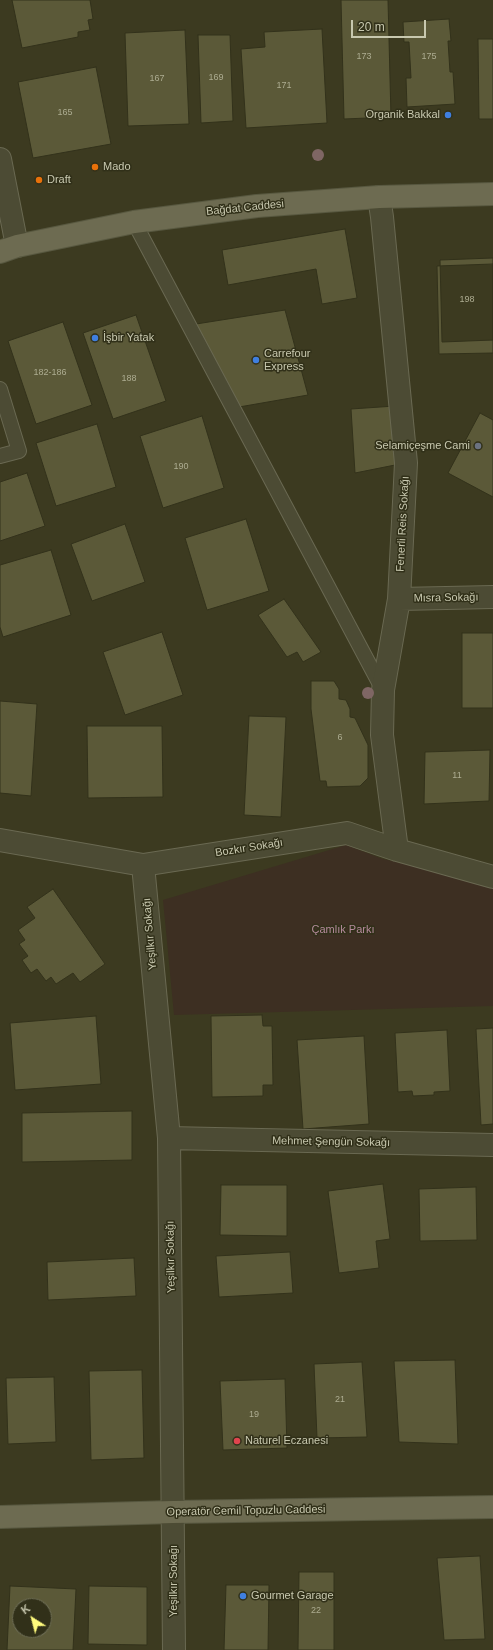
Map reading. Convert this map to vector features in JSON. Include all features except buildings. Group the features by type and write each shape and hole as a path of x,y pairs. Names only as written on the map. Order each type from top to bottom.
{"main road":[{"name":"Bağdat Caddesi","path":"8,249 134,222 257,206 379,198 493,194"},
{"name":"Operatör Cemil Topuzlu Caddesi","path":"0,1517 174,1512 493,1507"}],"street":[{"path":"0,159 8,249"},
{"name":"Fenerli Reis Sokağı","path":"379,198 406,463 399,599 383,690 382,735 397,850"},
{"name":"Mısra Sokağı","path":"399,599 493,597"},
{"name":"Bozkır Sokağı","path":"0,840 143,865 347,833 397,850 493,877"},
{"name":"Yeşilkır Sokağı","path":"143,865 169,1138 174,1512 174,1650"},
{"name":"Mehmet Şengün Sokağı","path":"169,1138 493,1145"}],"lane":[{"path":"134,222 383,690"},
{"path":"0,389 19,451 0,456"}],"green space":[{"name":"Çamlık Parkı","path":"346,845 383,859 473,879 493,885 493,1006 174,1015 163,900"}],"place":[{"name":"Organik Bakkal","path":"448,115"},
{"name":"Mado","path":"95,167"},
{"name":"Draft","path":"39,180"},
{"name":"İşbir Yatak","path":"95,338"},
{"name":"Carrefour Express","path":"256,360"},
{"name":"Selamiçeşme Cami","path":"478,446"},
{"name":"Naturel Eczanesi","path":"237,1441"},
{"name":"Gourmet Garage","path":"243,1596"}]}
